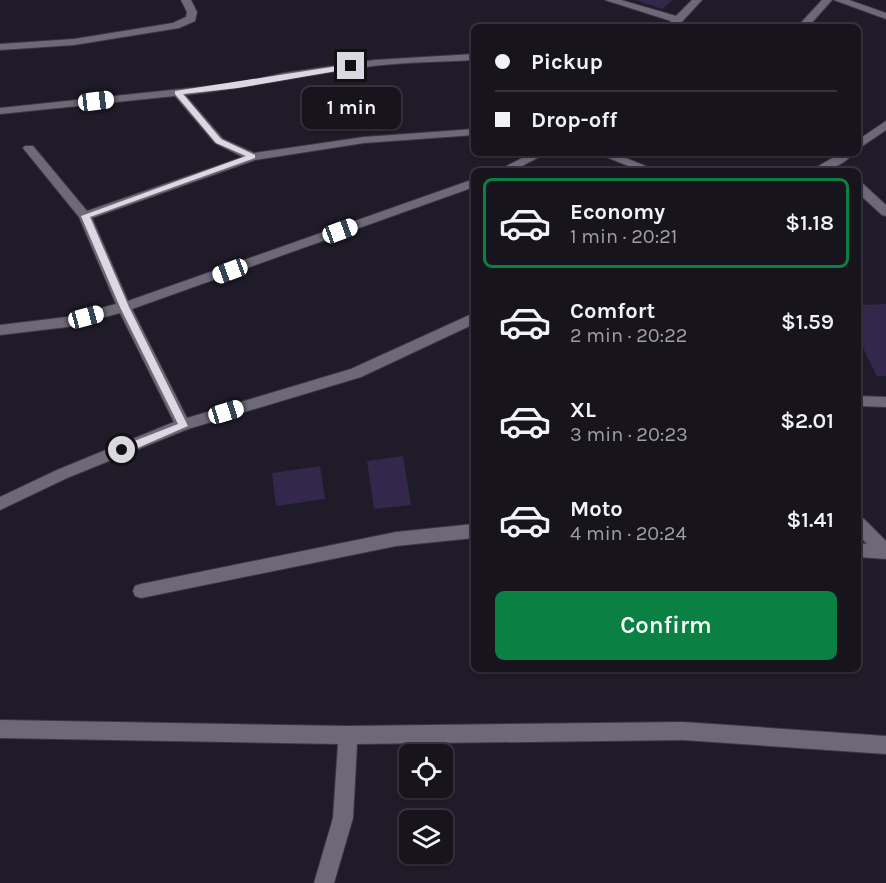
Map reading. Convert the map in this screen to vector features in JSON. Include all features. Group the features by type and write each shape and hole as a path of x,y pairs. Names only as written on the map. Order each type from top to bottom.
{"street":[{"path":"0,47 74,42 175,26 191,19 192,12 186,0"},
{"path":"610,0 675,23 697,0"},
{"path":"805,24 827,0"},
{"path":"839,0 886,16"},
{"path":"0,111 178,93 374,63 471,57"},
{"path":"178,93 219,141 253,157"},
{"path":"861,144 886,124"},
{"path":"85,216 253,157 364,140 471,132"},
{"path":"28,148 85,216 124,307 183,426"},
{"path":"509,168 535,156"},
{"path":"610,156 644,168"},
{"path":"0,330 67,322 124,307 471,184"},
{"path":"861,189 886,212"},
{"path":"0,504 62,474 183,426 356,373 471,319"},
{"path":"861,401 886,402"},
{"path":"861,527 886,552"},
{"path":"141,591 396,539 471,531"},
{"path":"861,550 886,552"},
{"path":"0,729 348,735 683,731 886,746"},
{"path":"324,883 343,818 348,735"}],"building":[{"path":"635,0 673,0 662,9"},
{"path":"886,304 886,376 877,376 861,344 861,305"},
{"path":"403,456 411,505 374,509 367,461"},
{"path":"320,466 325,499 276,506 272,473"}],"route":[{"path":"122,450 183,426 124,307 85,216 253,157 219,141 178,93 238,86 284,76 351,66"}]}
